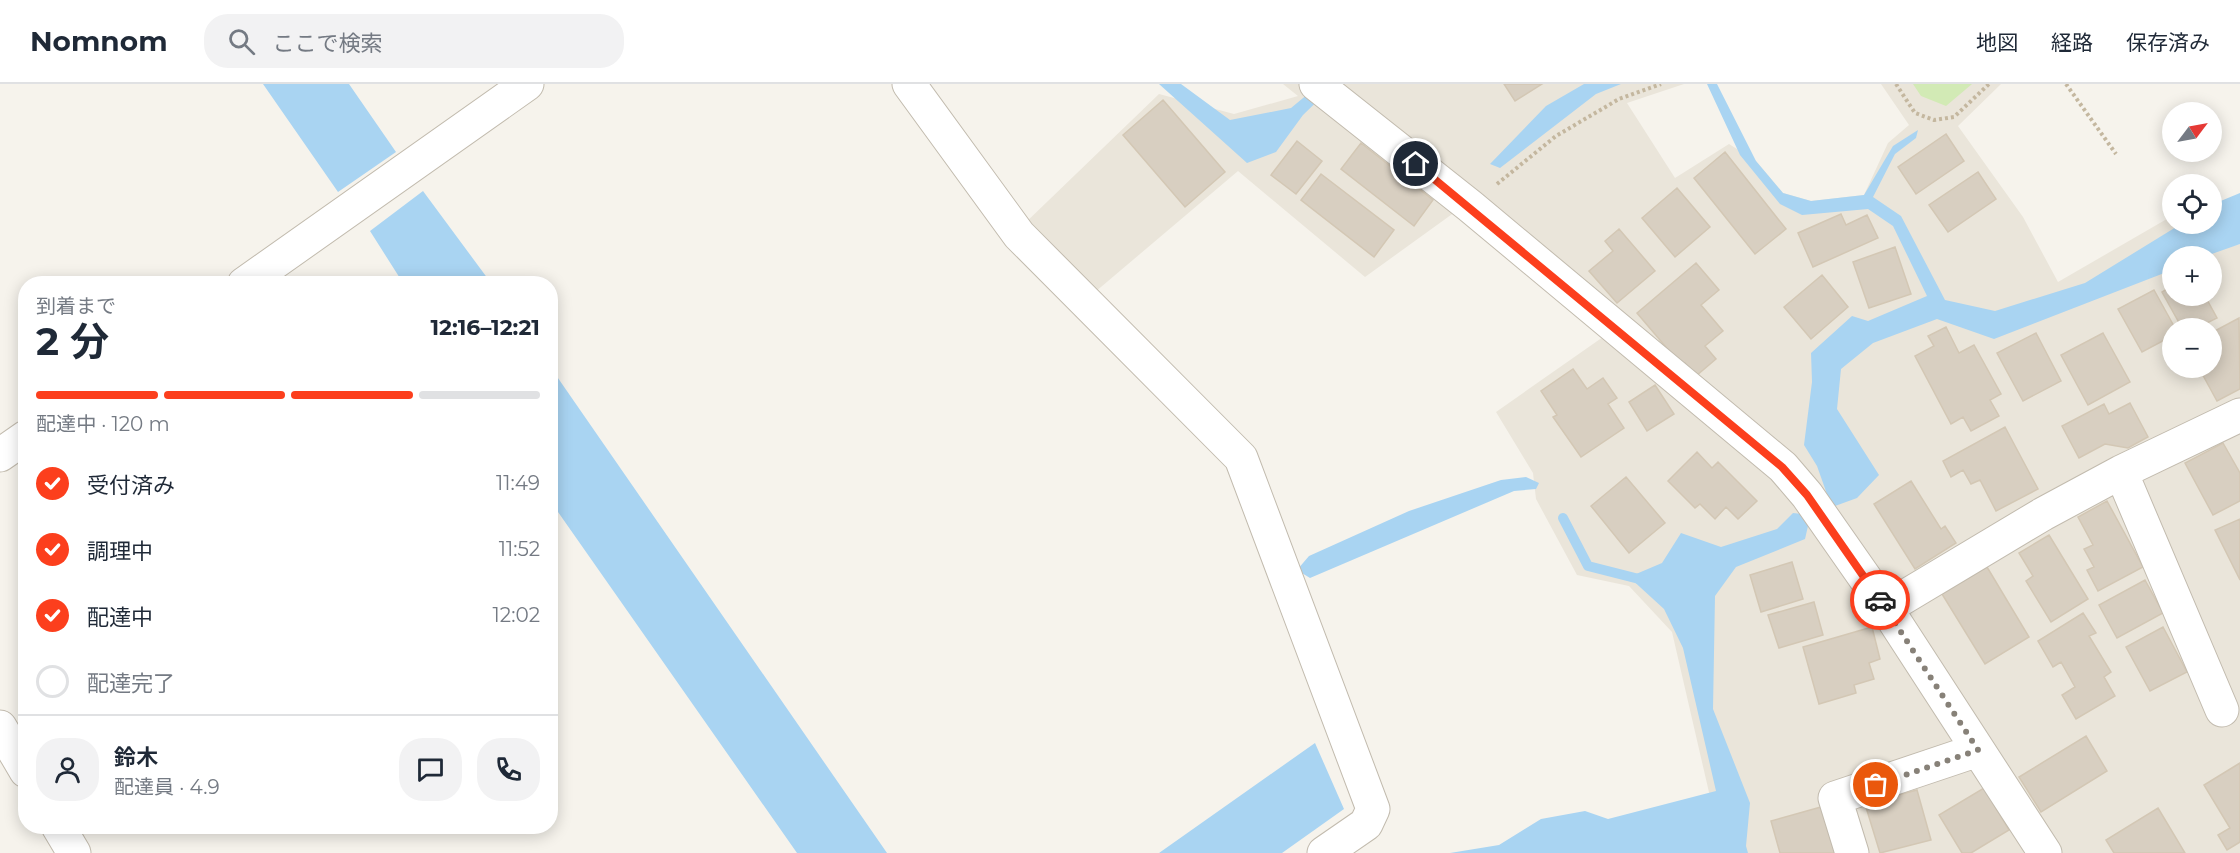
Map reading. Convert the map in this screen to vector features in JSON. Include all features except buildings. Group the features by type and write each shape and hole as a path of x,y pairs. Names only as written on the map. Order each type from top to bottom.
{"street":[{"path":"255,276 527,84"},
{"path":"909,84 1019,235 1241,458 1373,809 1366,824 1324,853"},
{"path":"1325,92 1470,206 1774,460 1807,495 1827,522 1886,608 2045,853"},
{"path":"1886,608 2043,514 2121,472 2240,415"},
{"path":"0,455 18,443"},
{"path":"2121,472 2222,710"},
{"path":"0,727 18,757"},
{"path":"1852,853 1835,798 1978,750"},
{"path":"63,834 74,853"}],"path":[{"path":"1470,206 1556,136 1619,99 1661,84"},
{"path":"1896,84 1915,113 1934,120 1954,117 1989,84"},
{"path":"2066,84 2116,154"}],"shaded area":[{"path":"1283,84 1684,84 1627,103 1675,178 1729,144 1756,161 1783,193 1811,201 1864,195 1888,143 1909,125 1881,84 2001,84 1958,126 2023,217 2058,282 2162,222 2162,234 2222,234 2222,221 2232,246 2240,244 2240,853 1723,853 1672,632 1629,586 1577,575 1536,499 1533,473 1496,412 1603,337 1455,212 1365,277 1238,171 1088,298 1021,227 1159,94 1234,114 1298,96"}],"green space":[{"path":"1913,84 1972,84 1946,106 1921,96"}],"water":[{"path":"263,84 349,84 396,152 338,192"},
{"path":"1159,84 1181,84 1230,120 1291,108 1320,84 1335,84 1303,115 1276,152 1247,163"},
{"path":"1584,84 1621,84 1596,94 1500,168 1490,164 1546,106"},
{"path":"1707,84 1717,84 1756,161 1783,193 1811,201 1864,195 1893,146 1918,130 1916,138 1895,154 1873,197 1901,216 1945,300 1995,311 2085,283 2165,234 2222,234 2222,200 2240,193 2240,244 2222,250 2222,246 2162,246 2162,274 1994,339 1937,319 1873,343 1841,369 1837,409 1879,475 1857,498 1835,506 1808,526 1805,539 1736,567 1715,596 1713,709 1750,803 1746,846 1748,853 1450,853 1499,845 1541,819 1585,811 1608,819 1716,791 1683,648 1664,609 1629,577 1662,563 1681,533 1721,547 1777,529 1793,513 1802,514 1828,497 1817,466 1804,445 1812,382 1811,353 1852,316 1868,321 1927,296 1893,226 1868,209 1802,215 1780,204 1740,155"},
{"path":"423,191 486,276 399,276 370,231"},
{"path":"558,378 887,853 797,853 558,512"},
{"path":"1526,477 1539,483 1536,489 1514,491 1310,578 1297,570 1309,556 1409,511 1501,480"},
{"path":"1315,743 1344,809 1282,853 1159,853"}],"waterway":[{"path":"1563,518 1588,566 1643,580"}],"way so far":[{"path":"1876,785 1978,750 1880,600"}],"route":[{"path":"1416,164 1470,206 1782,467 1827,522 1880,600"}]}
